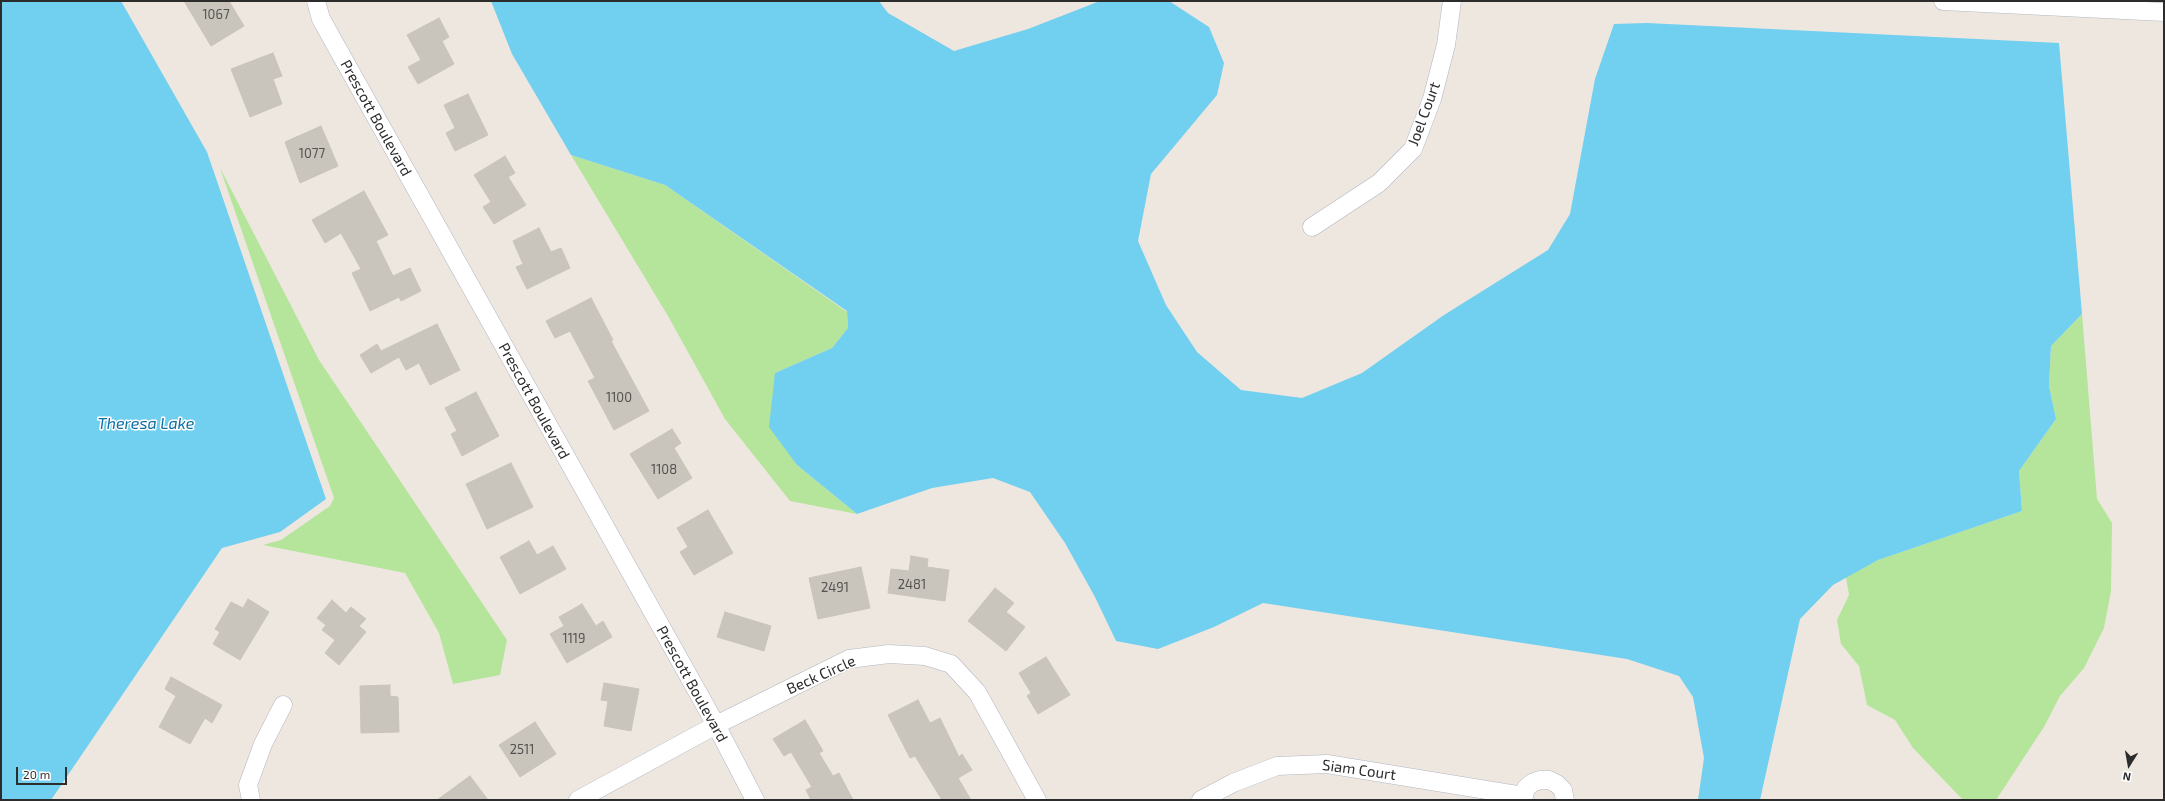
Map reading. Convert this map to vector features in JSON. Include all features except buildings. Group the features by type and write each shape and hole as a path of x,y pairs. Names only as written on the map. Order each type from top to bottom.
{"street":[{"name":"Prescott Boulevard","path":"316,1 325,26 716,725 755,800"},
{"name":"Joel Court","path":"1312,227 1378,183 1413,149 1432,99 1446,45 1452,1"},
{"path":"1943,1 2164,12"},
{"name":"Beck Circle","path":"578,800 716,725 849,659 889,654 925,656 951,664 976,692 1037,800"},
{"path":"251,800 248,785 262,744 283,705"},
{"name":"Siam Court","path":"1201,800 1233,783 1277,766 1327,764 1523,798 1526,788 1532,783 1540,780 1549,780 1557,784 1562,790 1565,800"}],"green space":[{"path":"571,155 665,185 847,312 848,328 832,348 775,373 797,465 857,514 790,501 725,419 668,316"},
{"path":"220,168 319,360 507,640 500,675 453,684 439,633 405,573 263,545 281,540 330,506 334,498"},
{"path":"2082,314 2097,499 2112,523 2111,591 2104,628 2084,668 2060,696 2044,727 1996,800 1963,800 1913,748 1895,720 1867,705 1859,666 1841,644 1837,620 1849,595 1846,577 1878,560 2022,511 2019,471 2056,419 2049,386 2051,346"}],"water":[{"name":"Theresa Lake","path":"1,1 121,1 207,152 326,499 280,532 222,548 51,800 1,800"},
{"path":"491,1 879,1 888,13 954,51 1028,29 1100,1 1169,1 1209,27 1224,63 1217,95 1151,174 1138,241 1166,305 1197,352 1241,390 1302,398 1362,373 1444,315 1548,250 1570,214 1595,79 1614,24 1647,23 2059,43 2082,314 2051,346 2049,386 2056,419 2019,471 2022,511 1878,560 1833,585 1800,619 1760,800 1698,800 1704,758 1693,697 1679,676 1627,659 1263,603 1214,627 1158,649 1116,641 1095,597 1065,543 1030,492 993,478 932,488 857,514 797,465 769,427 775,373 832,348 848,328 847,311 665,185 571,155 512,54"}]}
